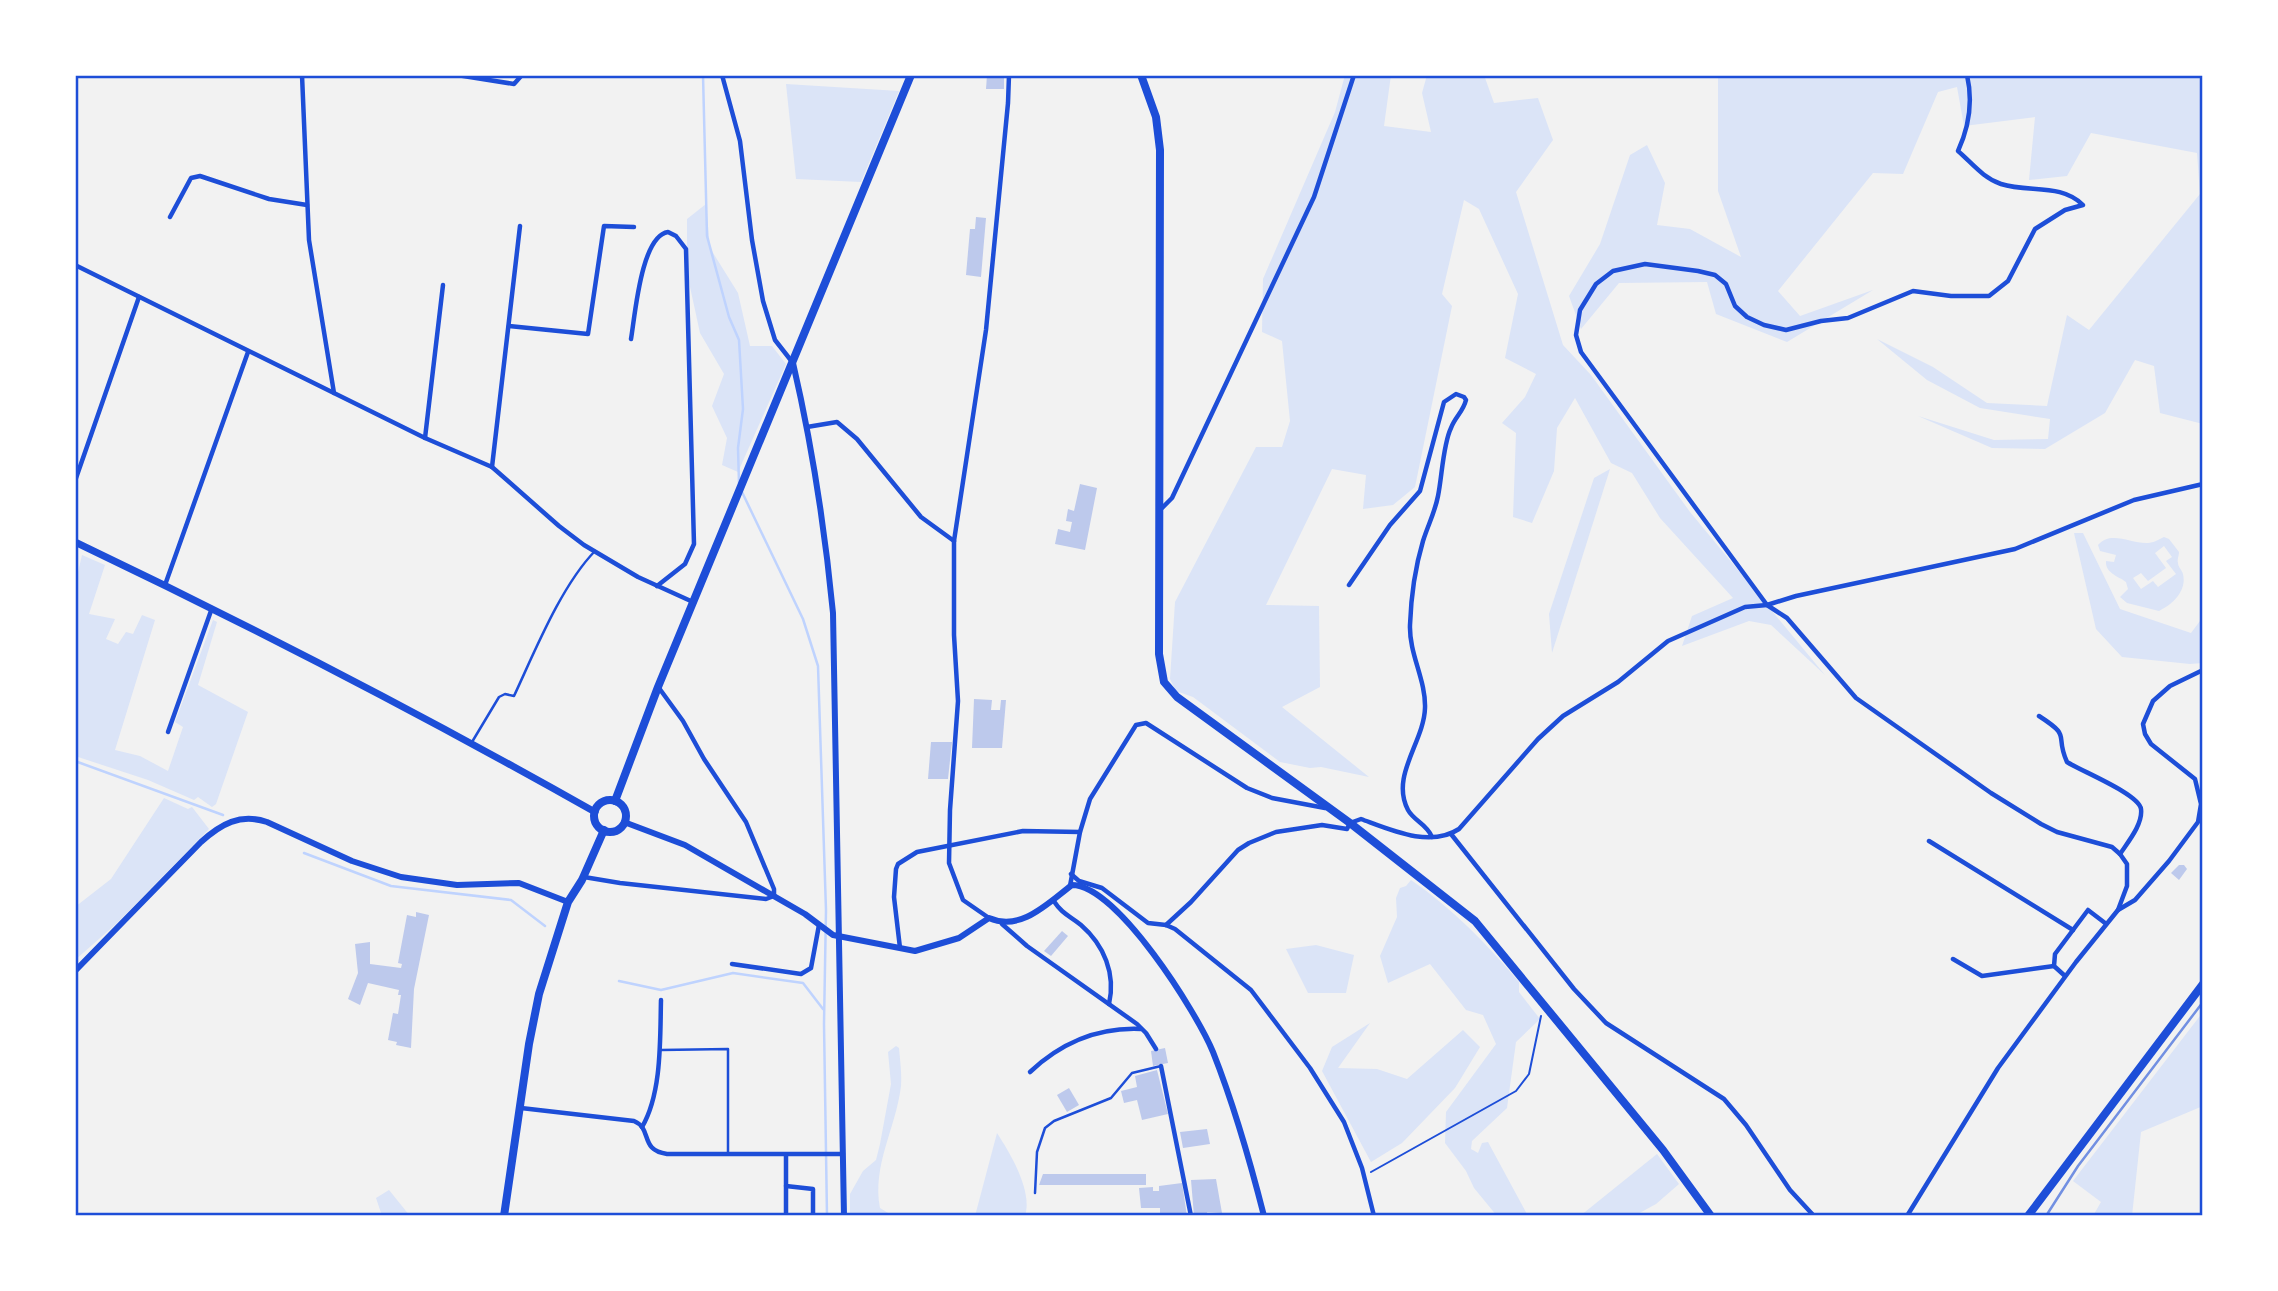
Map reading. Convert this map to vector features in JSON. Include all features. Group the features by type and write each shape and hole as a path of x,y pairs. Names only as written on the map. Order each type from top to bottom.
{"main road":[{"path":"615,801 658,687 911,75"},
{"path":"1141,75 1156,117 1160,150 1159,654 1164,681 1177,697 1350,823 1475,921 1663,1150 1711,1216"},
{"path":"75,542 212,608 472,743 595,811"},
{"path":"615,801 625,812 624,822 614,831 604,830 595,821 595,811 600,803 615,801"},
{"path":"504,1216 528,1044 539,994 568,902 583,877 604,830"},
{"path":"2028,1216 2203,984"}],"street":[{"path":"302,75 310,253 334,394"},
{"path":"457,75 513,84 522,75"},
{"path":"722,75 740,141 752,240 763,301 775,340 793,363 807,427 828,566 833,613 836,936 844,1216"},
{"path":"1009,75 986,330 954,541 954,635 958,701 949,863 963,900 1002,924 1027,946 1142,1028 1156,1049"},
{"path":"1160,510 1172,498 1314,197 1354,75"},
{"path":"1967,75 1970,90 1968,119 1958,151 1984,176 2002,184 2063,191 2084,205 2065,210 2035,229 2008,281 1989,296 1951,296 1913,291 1848,318 1821,321 1786,330 1764,325 1748,317 1735,306 1726,284 1715,275 1645,264 1613,271 1596,284 1580,310 1576,335 1581,352 1767,605 1787,618 1856,698 1905,733 2041,824 2057,832 2112,848 2120,854 2127,864 2129,875 2118,910"},
{"path":"170,217 191,178 200,176 269,199 307,205"},
{"path":"492,467 520,226"},
{"path":"509,326 588,334 604,226 634,227"},
{"path":"631,339 648,251 657,237 668,232 676,236 686,249 694,544 685,564 657,586"},
{"path":"75,265 334,394 492,467 559,526 595,551 693,603"},
{"path":"425,438 443,285"},
{"path":"75,481 139,297"},
{"path":"165,585 248,352"},
{"path":"1349,585 1390,525 1420,491 1444,402 1457,394 1464,397 1466,400 1463,412 1450,428 1436,507 1421,550 1410,628 1413,658 1424,691 1425,707 1423,726 1405,768 1403,789 1406,808 1425,826 1432,837"},
{"path":"807,427 837,422 857,439 921,517 954,541"},
{"path":"1166,925 1191,902 1238,850 1276,832 1322,825 1347,829 1350,823 1361,819 1391,830 1423,837 1447,837 1459,829 1531,745 1563,716 1618,682 1668,640 1745,607 1767,605 1796,596 2015,549 2134,500 2203,484"},
{"path":"168,732 212,608"},
{"path":"1907,1216 1998,1068 2065,976 2105,923 2118,910 2135,900 2198,822 2201,804 2194,779 2151,744 2143,724 2153,701 2170,686 2203,670"},
{"path":"658,687 683,721 704,759 746,822 775,896"},
{"path":"2039,716 2059,729 2063,735 2062,747 2067,762 2127,794 2138,803 2141,809 2139,822 2120,854"},
{"path":"1264,1216 1246,1147 1212,1051 1188,1004 1127,919 1096,895 1075,884 1070,874 1090,799 1130,734 1140,723 1146,723 1247,788 1289,802 1331,809"},
{"path":"75,971 201,842 218,827 233,820 252,818 267,822 352,861 401,877 457,885 519,883 568,902"},
{"path":"624,822 685,845 805,914 836,936 915,951 959,938 989,918"},
{"path":"900,949 894,897 898,864 917,852 1023,831 1080,832"},
{"path":"1451,834 1574,989 1606,1023 1724,1098 1746,1125 1790,1190 1814,1216"},
{"path":"1929,841 2073,930"},
{"path":"583,877 766,899 775,896"},
{"path":"1002,924 1030,915 1075,884 1101,888 1148,923 1175,929 1237,977 1268,1010 1310,1068 1344,1122 1364,1176 1374,1216"},
{"path":"1053,900 1068,918 1084,928 1101,949 1112,982 1109,1004"},
{"path":"2054,967 2055,954 2088,910 2105,923"},
{"path":"732,964 801,974 807,972 811,968 819,925"},
{"path":"1953,960 1982,976 2054,967 2065,976"},
{"path":"642,1127 652,1108 660,1050 661,1000"},
{"path":"1030,1072 1045,1058 1098,1031 1142,1028"},
{"path":"1161,1066 1191,1216"},
{"path":"520,1108 639,1123 653,1151 659,1153 843,1154"},
{"path":"786,1155 786,1216"},
{"path":"786,1186 813,1189 813,1216"}],"lane":[{"path":"472,743 499,697 505,694 514,695 561,600 586,560 595,551"},
{"path":"660,1050 728,1049 728,1154"},
{"path":"1035,1193 1037,1152 1045,1128 1054,1121 1111,1098 1132,1073 1161,1066"}],"path":[{"path":"1364,1176 1516,1091 1529,1074 1541,1016"}],"shaded area":[{"path":"1345,75 1391,75 1384,126 1431,132 1422,93 1427,75 1484,75 1494,103 1538,98 1553,140 1516,192 1563,345 1591,375 1690,512 1825,675 1771,625 1749,621 1682,646 1692,616 1733,598 1660,518 1632,473 1611,463 1575,398 1557,428 1554,471 1532,523 1513,517 1516,433 1502,423 1525,397 1536,374 1505,358 1518,294 1479,209 1464,200 1442,294 1452,306 1415,487 1393,505 1363,509 1366,475 1332,469 1266,605 1319,606 1320,687 1282,707 1369,777 1280,762 1193,697 1176,691 1170,679 1175,602 1256,447 1282,447 1290,421 1282,341 1262,332 1263,279 1335,112"},
{"path":"1718,75 2203,75 2203,424 2160,413 2154,366 2135,360 2105,413 2045,449 1992,448 1918,416 1994,440 2048,439 2050,419 1980,408 1927,380 1877,339 1933,367 1987,403 2047,406 2067,315 2089,330 2200,194 2197,153 2091,133 2067,176 2029,180 2035,117 1964,126 1957,87 1938,92 1903,174 1873,173 1778,291 1800,316 1873,290 1787,342 1716,314 1707,282 1619,283 1581,329 1569,296 1600,244 1630,155 1647,145 1665,183 1657,225 1690,229 1741,257 1718,191"},
{"path":"786,84 899,91 861,182 796,179"},
{"path":"706,204 710,248 738,293 750,346 772,346 786,364 738,472 722,465 727,438 712,406 724,374 700,333 687,273 687,219"},
{"path":"1610,469 1552,653 1549,614 1594,478"},
{"path":"2074,533 2083,533 2120,609 2191,633 2203,617 2203,663 2122,657 2096,629"},
{"path":"2164,537 2169,539 2179,552 2178,564 2184,580 2181,591 2174,601 2159,611 2127,603 2120,597 2128,589 2126,582 2106,565 2106,561 2114,562 2116,555 2100,551 2098,545 2109,538 2148,543","holes":["2164,546 2172,557 2166,561 2176,574 2158,587 2153,581 2141,589 2133,578 2141,573 2148,581 2166,568 2155,553"]},
{"path":"82,555 105,565 89,614 115,619 106,639 118,644 126,632 133,634 142,615 155,620 115,750 140,756 168,771 183,727 175,722 213,620 217,622 198,685 248,712 216,804 212,807 198,797 194,800 148,780 75,756 75,585"},
{"path":"164,798 188,809 192,807 209,829 116,924 75,960 75,907 111,879"},
{"path":"1411,880 1455,915 1494,954 1519,982 1519,992 1540,1019 1516,1042 1507,1108 1472,1141 1471,1149 1478,1153 1482,1143 1488,1142 1528,1216 1497,1216 1474,1188 1466,1171 1445,1143 1446,1112 1496,1044 1483,1015 1466,1010 1430,964 1388,983 1380,956 1397,917 1396,898 1400,888"},
{"path":"1316,945 1354,955 1346,993 1308,993 1286,949"},
{"path":"2203,1012 2203,1106 2141,1132 2132,1216 2093,1216 2101,1202 2073,1181"},
{"path":"1370,1023 1338,1068 1377,1069 1407,1079 1463,1030 1480,1047 1455,1088 1402,1143 1371,1162 1322,1071 1332,1047"},
{"path":"896,1046 899,1048 901,1086 882,1162 878,1192 880,1208 893,1216 850,1216 850,1194 863,1171 876,1160 891,1084 888,1052"},
{"path":"997,1133 1014,1161 1023,1184 1027,1206 1025,1216 975,1216"},
{"path":"1657,1154 1679,1184 1656,1204 1634,1216 1580,1216"},
{"path":"389,1190 410,1216 382,1216 376,1198"}],"building":[{"path":"987,75 1004,75 1004,89 986,89"},
{"path":"976,217 986,218 981,277 966,275 970,229 975,229"},
{"path":"1080,484 1097,488 1085,550 1055,544 1058,529 1070,532 1072,522 1066,521 1068,509 1074,511"},
{"path":"974,699 992,700 991,710 1000,710 1001,700 1006,700 1002,748 972,748"},
{"path":"931,742 952,742 948,779 928,779"},
{"path":"2179,865 2184,865 2187,869 2179,880 2171,873"},
{"path":"416,912 429,915 414,989 411,1048 388,1040 393,1013 398,1014 401,995 398,995 399,990 368,983 360,1005 348,999 358,973 355,944 370,942 370,964 401,968 402,964 398,963 407,915 416,917"},
{"path":"1062,931 1068,936 1051,956 1044,951"},
{"path":"1165,1048 1168,1063 1153,1066 1151,1051"},
{"path":"1157,1070 1168,1114 1142,1120 1137,1100 1124,1103 1121,1091 1137,1087 1135,1076"},
{"path":"1069,1088 1079,1105 1067,1112 1057,1095"},
{"path":"1207,1129 1210,1144 1183,1148 1180,1132"},
{"path":"1043,1174 1146,1174 1146,1185 1039,1185"},
{"path":"1216,1179 1222,1213 1207,1212 1208,1216 1194,1216 1191,1180"},
{"path":"1182,1183 1187,1216 1160,1216 1160,1208 1141,1208 1139,1188 1153,1187 1153,1191 1159,1191 1159,1186"}],"waterway":[{"path":"703,75 707,236 729,317 739,340 743,409 738,448 739,483"},
{"path":"742,492 803,619 818,666 826,910 824,1024 827,1216"},
{"path":"75,761 223,815"},
{"path":"304,853 391,886 511,900 545,926"},
{"path":"619,981 661,990 733,973 803,983 823,1009"}],"railway":[{"path":"2046,1216 2078,1166 2203,1002"}]}
